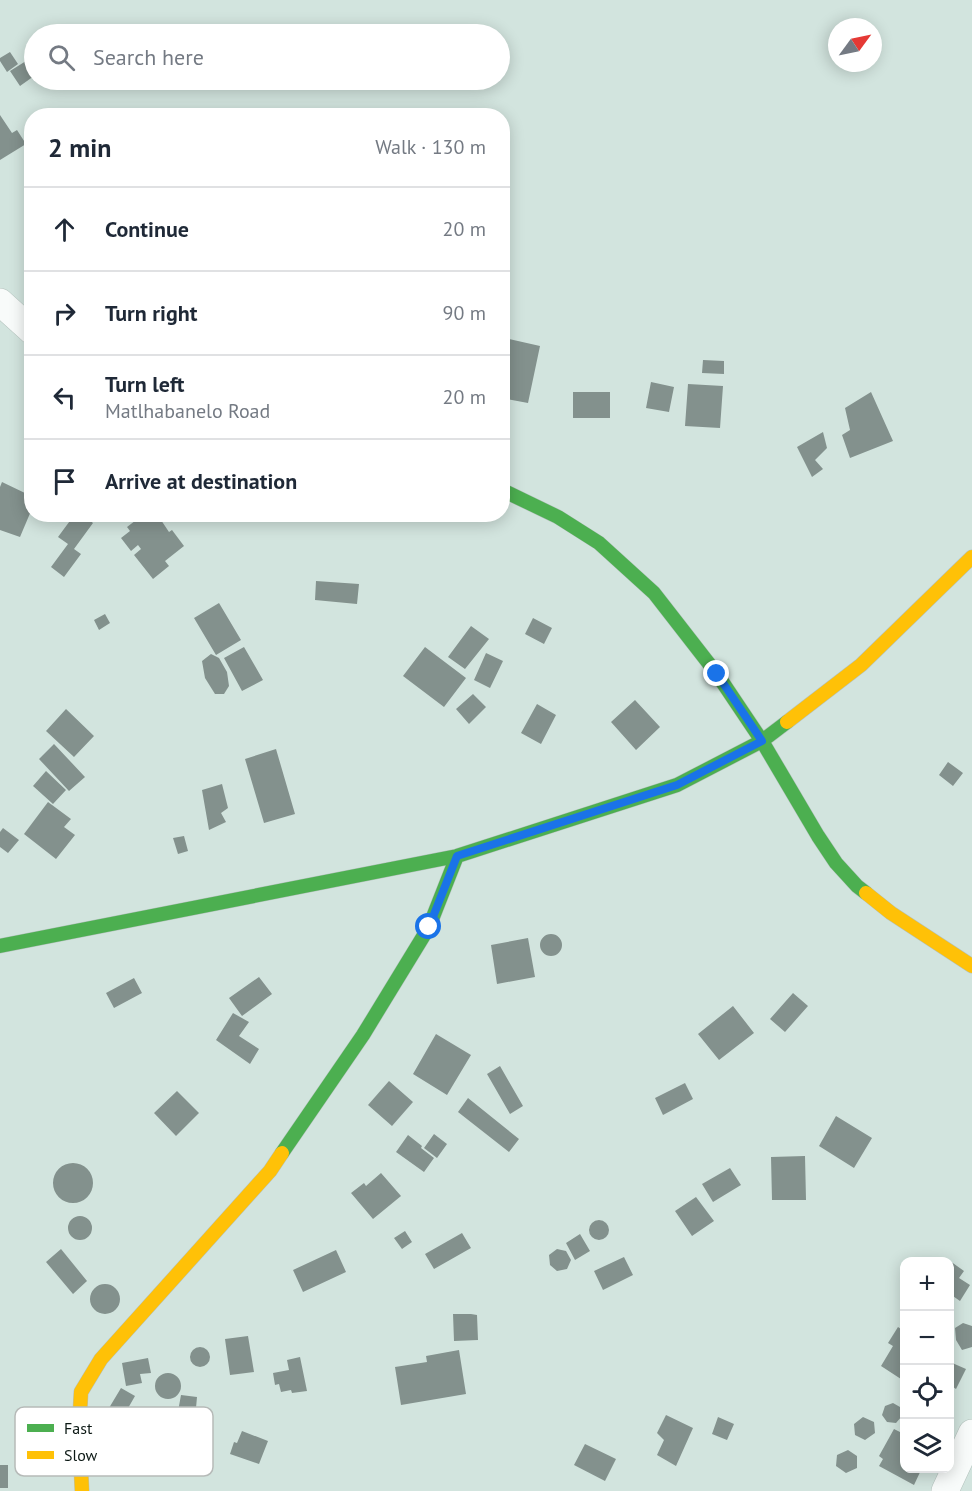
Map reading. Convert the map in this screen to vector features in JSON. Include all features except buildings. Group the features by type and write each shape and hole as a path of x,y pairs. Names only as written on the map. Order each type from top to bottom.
{"street":[{"path":"1,305 24,324"},
{"path":"510,494 558,517 600,543 654,593 717,674 762,741 836,863 857,886 891,913 972,966"},
{"path":"0,946 457,856 677,785 762,741 861,665 972,557"},
{"path":"80,1407 81,1392 101,1359 270,1172 363,1035 429,927 457,856"},
{"path":"945,1491 972,1433"},
{"path":"81,1476 82,1491"}],"traffic: fast":[{"path":"510,494 558,517 599,543 654,593 717,674 762,741 836,863 866,893"},
{"path":"0,946 457,856 677,785 762,741 787,722"},
{"path":"282,1153 363,1035 429,927 457,856"}],"traffic: slow":[{"path":"787,722 861,665 972,557"},
{"path":"866,893 891,913 972,966"},
{"path":"80,1407 81,1392 101,1359 270,1171 282,1153"},
{"path":"81,1476 82,1491"}],"route":[{"path":"429,927 457,856 677,785 762,741 717,674"}]}
